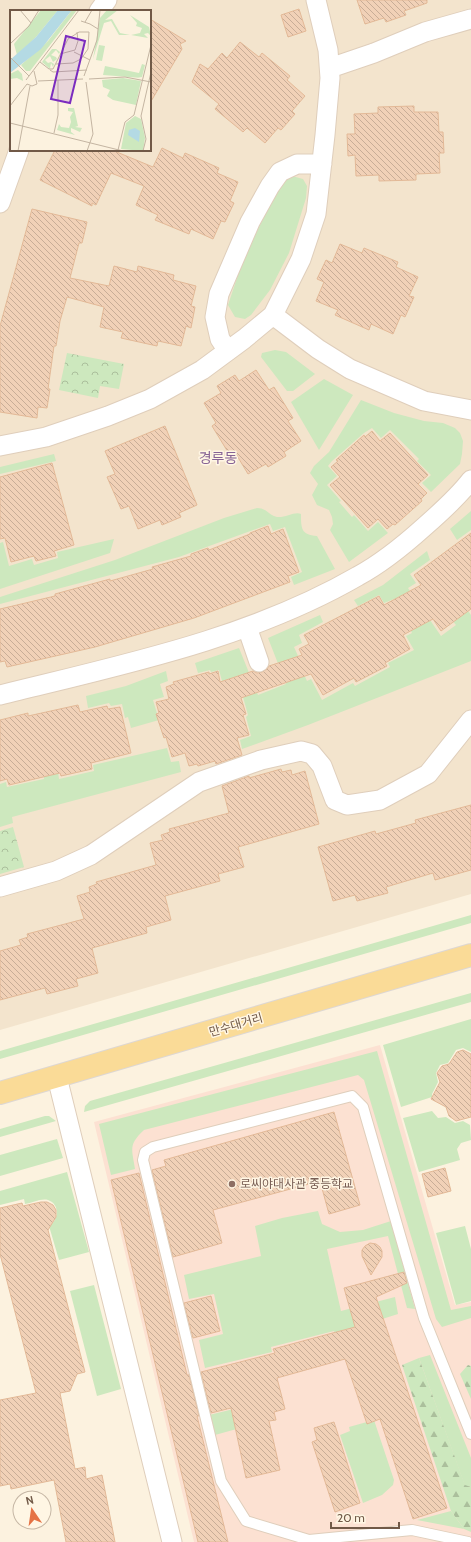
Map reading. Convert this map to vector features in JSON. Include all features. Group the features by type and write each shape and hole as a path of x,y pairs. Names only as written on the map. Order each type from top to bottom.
{"main road":[{"name":"만수대거리","path":"0,1093 471,955"}],"street":[{"path":"100,10 107,0"},
{"path":"0,446 46,437 108,416 150,399 202,370 273,315 301,259 316,214 327,121 330,68 328,50 316,0"},
{"path":"330,68 374,53 425,32 471,19"},
{"path":"0,203 19,151"},
{"path":"228,351 220,339 215,317 219,294 250,222 270,186 280,172 297,164 322,164"},
{"path":"273,315 318,349 350,369 424,401 471,410"},
{"path":"0,695 137,660 247,627 317,598 360,576 404,544 437,516 471,480"},
{"path":"247,627 259,662"},
{"path":"0,887 56,871 91,855 199,782 261,760 301,751 312,754 322,766 335,800 347,805 380,800 428,774 471,720"},
{"path":"58,1077 172,1542"}],"lane":[{"path":"468,1542 412,1530 309,1540 246,1520 221,1482 142,1160 145,1152 153,1147 352,1096 363,1107 424,1318 471,1434"}],"shaded area":[{"path":"0,0 471,0 471,894 0,1030"},
{"path":"380,1045 455,1305 471,1302 471,1542 194,1542 94,1122"}],"green space":[{"path":"292,176 303,179 307,186 306,198 289,253 270,290 251,315 245,319 235,317 228,305 244,257 273,199 286,178"},
{"path":"275,350 286,352 315,374 293,391 287,391 261,357 262,353"},
{"path":"67,353 124,364 119,389 100,386 98,398 59,390"},
{"path":"324,379 353,395 319,450 291,402"},
{"path":"361,400 394,413 424,421 443,423 455,428 460,433 463,441 460,464 431,492 422,483 431,475 417,461 419,459 390,430 381,438 372,428 364,433 332,461 328,466 337,476 327,485 341,501 339,502 352,517 354,515 368,531 378,522 388,533 349,562 330,530 333,524 329,510 317,505 312,495 318,484 310,473 314,466 329,452"},
{"path":"54,454 56,461 0,474 0,467"},
{"path":"257,508 263,509 271,515 277,517 283,517 296,513 301,514 303,530 308,534 317,536 335,569 294,585 291,577 302,572 285,527 273,531 270,524 179,557 0,604 0,597 115,560 224,518"},
{"path":"471,511 471,530 457,540 450,529"},
{"path":"114,539 110,553 0,589 0,543 3,542 9,566 32,559 34,565 58,558 57,552"},
{"path":"427,551 430,560 410,574 416,583 408,588 441,636 456,625 451,619 466,608 471,615 471,661 308,725 242,749 240,740 251,736 246,717 248,715 243,697 234,678 222,681 219,670 211,672 210,670 198,673 195,663 239,648 258,695 286,684 268,638 320,615 323,622 299,635 302,643 294,647 299,658 297,659 307,681 311,679 322,700 353,683 355,686 390,667 388,663 414,650 406,636 412,633 394,599 384,603 379,595 358,606 354,600 383,585"},
{"path":"166,671 168,681 160,684 164,697 153,700 159,720 131,728 128,717 125,718 122,704 111,706 109,703 88,708 86,696 126,686"},
{"path":"167,748 171,762 179,761 181,772 12,817 13,823 0,827 0,784 6,782 7,787 44,779 44,776 58,772 59,779 94,771 93,765"},
{"path":"13,827 24,867 0,874 0,831"},
{"path":"471,915 471,923 0,1059 0,1051"},
{"path":"471,993 471,1002 84,1112 85,1106 90,1101"},
{"path":"471,1019 471,1052 463,1048 456,1050 448,1063 440,1065 436,1073 438,1082 432,1097 401,1107 383,1045"},
{"path":"377,1051 451,1310 471,1306 471,1318 442,1327 436,1319 364,1080 358,1075 144,1130 135,1140 132,1148 135,1169 111,1175 99,1124"},
{"path":"432,1111 438,1118 446,1117 455,1123 463,1121 470,1125 471,1140 461,1143 457,1149 460,1160 419,1172 403,1118"},
{"path":"49,1116 56,1121 0,1137 0,1129"},
{"path":"57,1139 63,1158 0,1176 0,1155"},
{"path":"67,1172 89,1252 59,1260 49,1226 55,1220 57,1212 55,1205 48,1200 39,1200 25,1204 24,1199 0,1205 0,1191"},
{"path":"318,1211 322,1224 340,1232 363,1230 391,1221 415,1309 407,1308 388,1236 327,1249 341,1311 395,1297 398,1314 335,1334 334,1331 271,1347 272,1352 205,1368 199,1340 223,1334 214,1294 189,1299 184,1275 261,1256 255,1226 282,1218"},
{"path":"465,1226 471,1249 471,1301 456,1305 436,1233"},
{"path":"94,1285 121,1389 97,1396 70,1291"},
{"path":"430,1355 471,1458 471,1487 465,1486 419,1358"},
{"path":"419,1358 465,1485 471,1487 471,1532 464,1529 451,1511 402,1365"},
{"path":"468,1365 471,1366 471,1399 460,1374"},
{"path":"246,1406 251,1425 215,1435 209,1415"},
{"path":"374,1420 394,1480 393,1485 382,1495 363,1503 340,1435 350,1431 349,1427"},
{"path":"451,1511 464,1529 417,1520"}],"building":[{"path":"357,0 427,0 427,3 404,11 406,15 386,22 384,18 365,24"},
{"path":"299,9 306,31 288,37 281,15"},
{"path":"151,20 186,41 180,44 182,49 151,101"},
{"path":"240,42 259,57 262,53 290,76 287,80 305,96 292,111 295,114 281,130 278,128 265,143 247,128 243,132 215,109 219,104 192,82 200,64 208,69 222,53 227,58"},
{"path":"414,106 414,112 438,112 439,132 443,132 444,153 439,153 440,173 416,174 416,180 379,181 379,175 356,176 355,155 348,156 347,134 355,134 354,114 378,113 378,107"},
{"path":"162,148 183,158 185,153 219,168 217,173 238,182 230,201 234,203 225,222 221,221 213,239 191,229 189,234 155,220 158,215 136,205 144,186 111,173 96,205 92,203 92,206 40,180 54,151 114,151 153,167"},
{"path":"32,209 87,222 82,243 79,243 70,278 109,286 114,266 137,272 138,266 174,275 173,280 196,286 191,306 195,307 191,328 186,326 181,346 158,341 157,346 121,338 123,332 100,327 104,307 67,297 60,321 56,346 54,346 47,408 38,407 37,418 0,412 0,326"},
{"path":"340,244 362,253 364,248 398,262 396,267 418,277 409,296 414,297 405,317 401,315 393,334 371,324 369,330 335,315 338,310 316,301 324,282 317,279 326,260 332,263"},
{"path":"256,370 269,390 274,387 293,418 288,421 301,441 284,452 286,456 268,467 266,464 248,474 236,454 231,457 212,426 216,423 204,403 221,393 217,386 235,375 239,381"},
{"path":"165,426 197,505 179,513 181,517 162,525 160,520 138,529 129,506 121,509 107,477 115,474 105,451"},
{"path":"372,431 380,441 390,433 428,475 418,484 427,493 421,499 422,501 395,525 393,524 387,529 378,519 368,528 330,485 340,477 331,467 338,461 336,460 364,435 365,437"},
{"path":"52,463 74,545 54,551 56,556 36,561 34,556 11,562 5,538 0,539 0,477"},
{"path":"268,526 271,534 283,529 299,572 288,576 290,582 194,618 95,647 7,667 5,661 0,662 0,609 55,596 55,594 153,569 152,567 191,556 191,554 208,548 209,550"},
{"path":"471,533 471,609 441,631 433,619 403,635 410,649 385,663 387,666 356,682 354,678 323,695 311,674 241,698 246,714 243,715 249,735 237,738 242,755 216,764 215,761 198,766 197,764 189,766 185,753 172,757 166,737 164,738 156,714 159,713 156,702 169,699 166,687 174,684 173,682 218,671 220,682 253,671 257,673 262,672 269,666 302,655 299,649 309,644 304,635 379,596 384,605 421,585 414,575"},
{"path":"78,705 80,712 107,706 108,709 120,707 131,753 91,763 92,769 61,776 60,773 9,785 7,779 0,781 0,720 28,713 28,716"},
{"path":"281,769 282,772 291,770 292,775 305,771 319,824 238,847 244,867 218,874 220,881 165,896 171,920 146,927 147,933 92,948 98,973 76,979 78,986 47,994 45,988 0,1000 0,951 21,945 19,940 28,937 27,934 84,919 77,896 90,892 89,887 97,884 96,882 156,865 150,843 163,840 161,835 170,832 169,829 229,813 222,786 249,776 249,778"},
{"path":"471,805 471,870 435,880 433,873 386,887 388,893 357,901 355,895 333,901 318,847 375,831 376,834 416,823 415,820"},
{"path":"463,1050 471,1054 471,1117 456,1121 449,1116 446,1107 431,1099 440,1082 437,1073 442,1066 449,1064 457,1052"},
{"name":"로씨야대사관 중등학교","path":"334,1112 360,1205 329,1214 320,1181 213,1210 222,1243 173,1257 152,1170 166,1166 164,1160"},
{"path":"445,1168 451,1191 428,1197 422,1174"},
{"path":"139,1173 187,1375 189,1375 199,1416 197,1416 228,1542 198,1542 111,1180"},
{"path":"47,1202 53,1205 56,1210 56,1217 48,1230 85,1372 77,1374 70,1391 60,1393 75,1469 85,1467 86,1479 102,1475 115,1542 66,1542 54,1480 11,1489 10,1484 0,1486 0,1400 36,1393 0,1254 0,1208 22,1203 23,1206"},
{"path":"370,1243 376,1244 382,1251 382,1257 371,1275 362,1256 362,1250"},
{"path":"404,1272 407,1283 376,1297 447,1508 413,1519 380,1419 367,1424 345,1359 277,1378 285,1409 274,1412 276,1420 269,1421 280,1470 246,1478 231,1408 211,1413 201,1372 275,1353 273,1349 355,1327 344,1288"},
{"path":"211,1296 220,1331 193,1338 184,1303"},
{"path":"334,1422 360,1503 335,1512 312,1442 317,1440 314,1428"}],"place":[{"name":"로씨야대사관 중등학교","path":"232,1184"}],"district":[{"name":"경루동","path":"218,458"}]}
